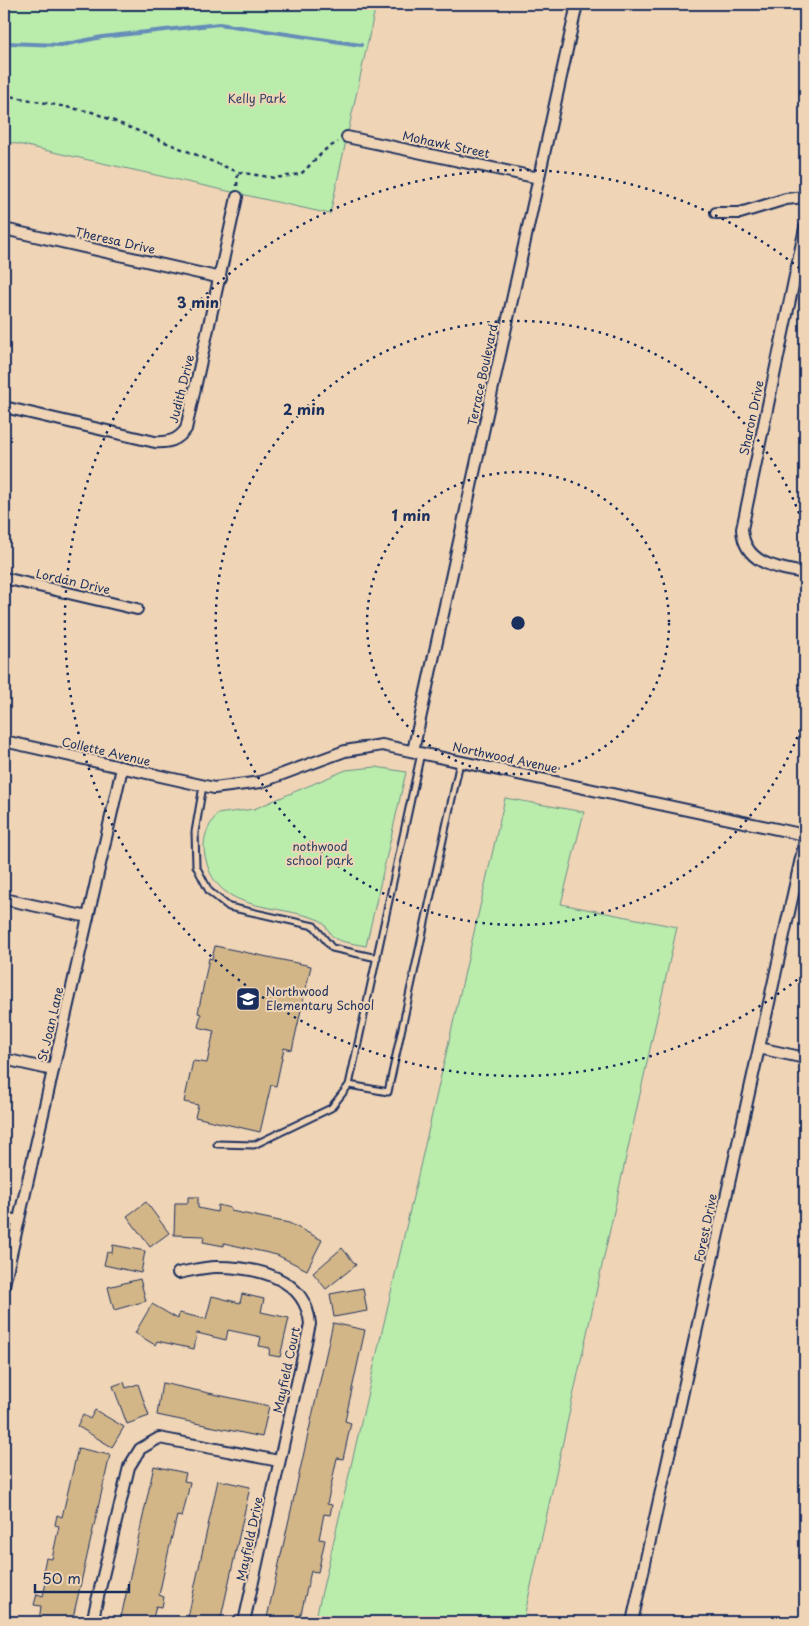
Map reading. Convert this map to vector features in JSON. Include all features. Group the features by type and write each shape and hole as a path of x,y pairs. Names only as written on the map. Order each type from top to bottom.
{"street":[{"name":"Terrace Boulevard","path":"417,752 577,4"},
{"name":"Mohawk Street","path":"347,137 539,178"},
{"name":"Judith Drive","path":"4,407 155,442 174,440 186,428 221,278 237,197"},
{"path":"716,213 740,213 786,199 805,197"},
{"name":"Sharon Drive","path":"805,228 742,529 746,547 752,556 762,563 805,573"},
{"name":"Theresa Drive","path":"4,229 221,278"},
{"name":"Lordan Drive","path":"4,578 137,609"},
{"name":"Collette Avenue","path":"4,741 203,786"},
{"name":"Northwood Avenue","path":"203,786 232,787 261,782 360,747 382,744 805,835"},
{"name":"St Joan Lane","path":"4,1285 122,768"},
{"name":"Forest Drive","path":"632,1622 805,840"},
{"path":"4,899 88,918"},
{"path":"759,1048 805,1058"},
{"path":"4,1059 53,1070"},
{"path":"4,1218 18,1221"},
{"name":"Mayfield Court","path":"178,1273 215,1267 265,1274 281,1279 305,1299 310,1324 280,1462"},
{"path":"92,1622 130,1467 135,1454 140,1449 158,1438 280,1462"},
{"name":"Mayfield Drive","path":"244,1622 280,1462"}],"lane":[{"path":"217,1144 254,1146 331,1108 349,1085 377,958 417,752"},
{"path":"349,1085 388,1092 460,761"},
{"path":"203,786 195,832 196,866 209,891 229,906 314,926 332,948 377,958"}],"path":[{"path":"4,95 92,112 238,172 275,178 301,174 326,149 347,137"}],"green space":[{"name":"Kelly Park","path":"4,4 349,4 375,9 330,214 4,141"},
{"name":"nothwood school park","path":"376,767 406,772 366,946 336,939 319,920 252,904 236,898 223,890 213,877 206,860 204,841 207,830 217,814 254,809 346,770"},
{"path":"505,798 584,812 561,904 677,927 523,1622 315,1622"}],"building":[{"path":"215,946 311,966 292,1050 284,1048 276,1086 271,1085 260,1132 195,1117 198,1105 184,1102 193,1061 207,1063 214,1031 198,1027 201,1014 198,1013 209,958 212,959"},
{"path":"188,1197 198,1197 198,1208 217,1212 218,1205 231,1208 231,1211 289,1223 322,1240 307,1270 277,1255 224,1243 224,1246 203,1242 204,1236 174,1235 175,1203 188,1203"},
{"path":"146,1202 169,1233 150,1247 127,1216"},
{"path":"113,1245 145,1251 141,1273 104,1265 107,1252 112,1253"},
{"path":"342,1248 356,1265 326,1289 313,1273"},
{"path":"140,1279 146,1301 114,1310 108,1287"},
{"path":"363,1288 367,1311 334,1317 330,1294"},
{"path":"242,1294 264,1299 261,1312 289,1318 280,1357 269,1355 270,1348 259,1346 261,1337 228,1330 226,1340 197,1333 194,1349 157,1341 155,1345 135,1333 152,1304 178,1319 179,1313 206,1319 212,1296 240,1303"},
{"path":"333,1323 365,1330 345,1421 351,1423 343,1459 337,1458 327,1504 332,1505 330,1515 324,1514 319,1539 325,1540 318,1572 311,1571 299,1622 266,1622"},
{"path":"124,1382 126,1388 138,1384 149,1416 127,1424 113,1386"},
{"path":"162,1383 269,1406 262,1437 157,1415"},
{"path":"95,1410 124,1427 112,1447 77,1426 83,1415 90,1419"},
{"path":"78,1448 110,1455 72,1622 39,1622 41,1606 34,1605 37,1594 43,1596 48,1574 43,1572 46,1558 52,1559 59,1526 55,1525 57,1515 62,1517"},
{"path":"154,1466 186,1473 184,1481 190,1482 188,1492 182,1517 177,1516 169,1549 159,1595 164,1597 162,1607 156,1606 152,1622 120,1622"},
{"path":"218,1480 250,1487 220,1622 187,1622"}],"waterway":[{"path":"4,43 62,45 102,37 219,24 361,45"}],"place":[{"name":"Northwood Elementary School","path":"248,999"}]}
